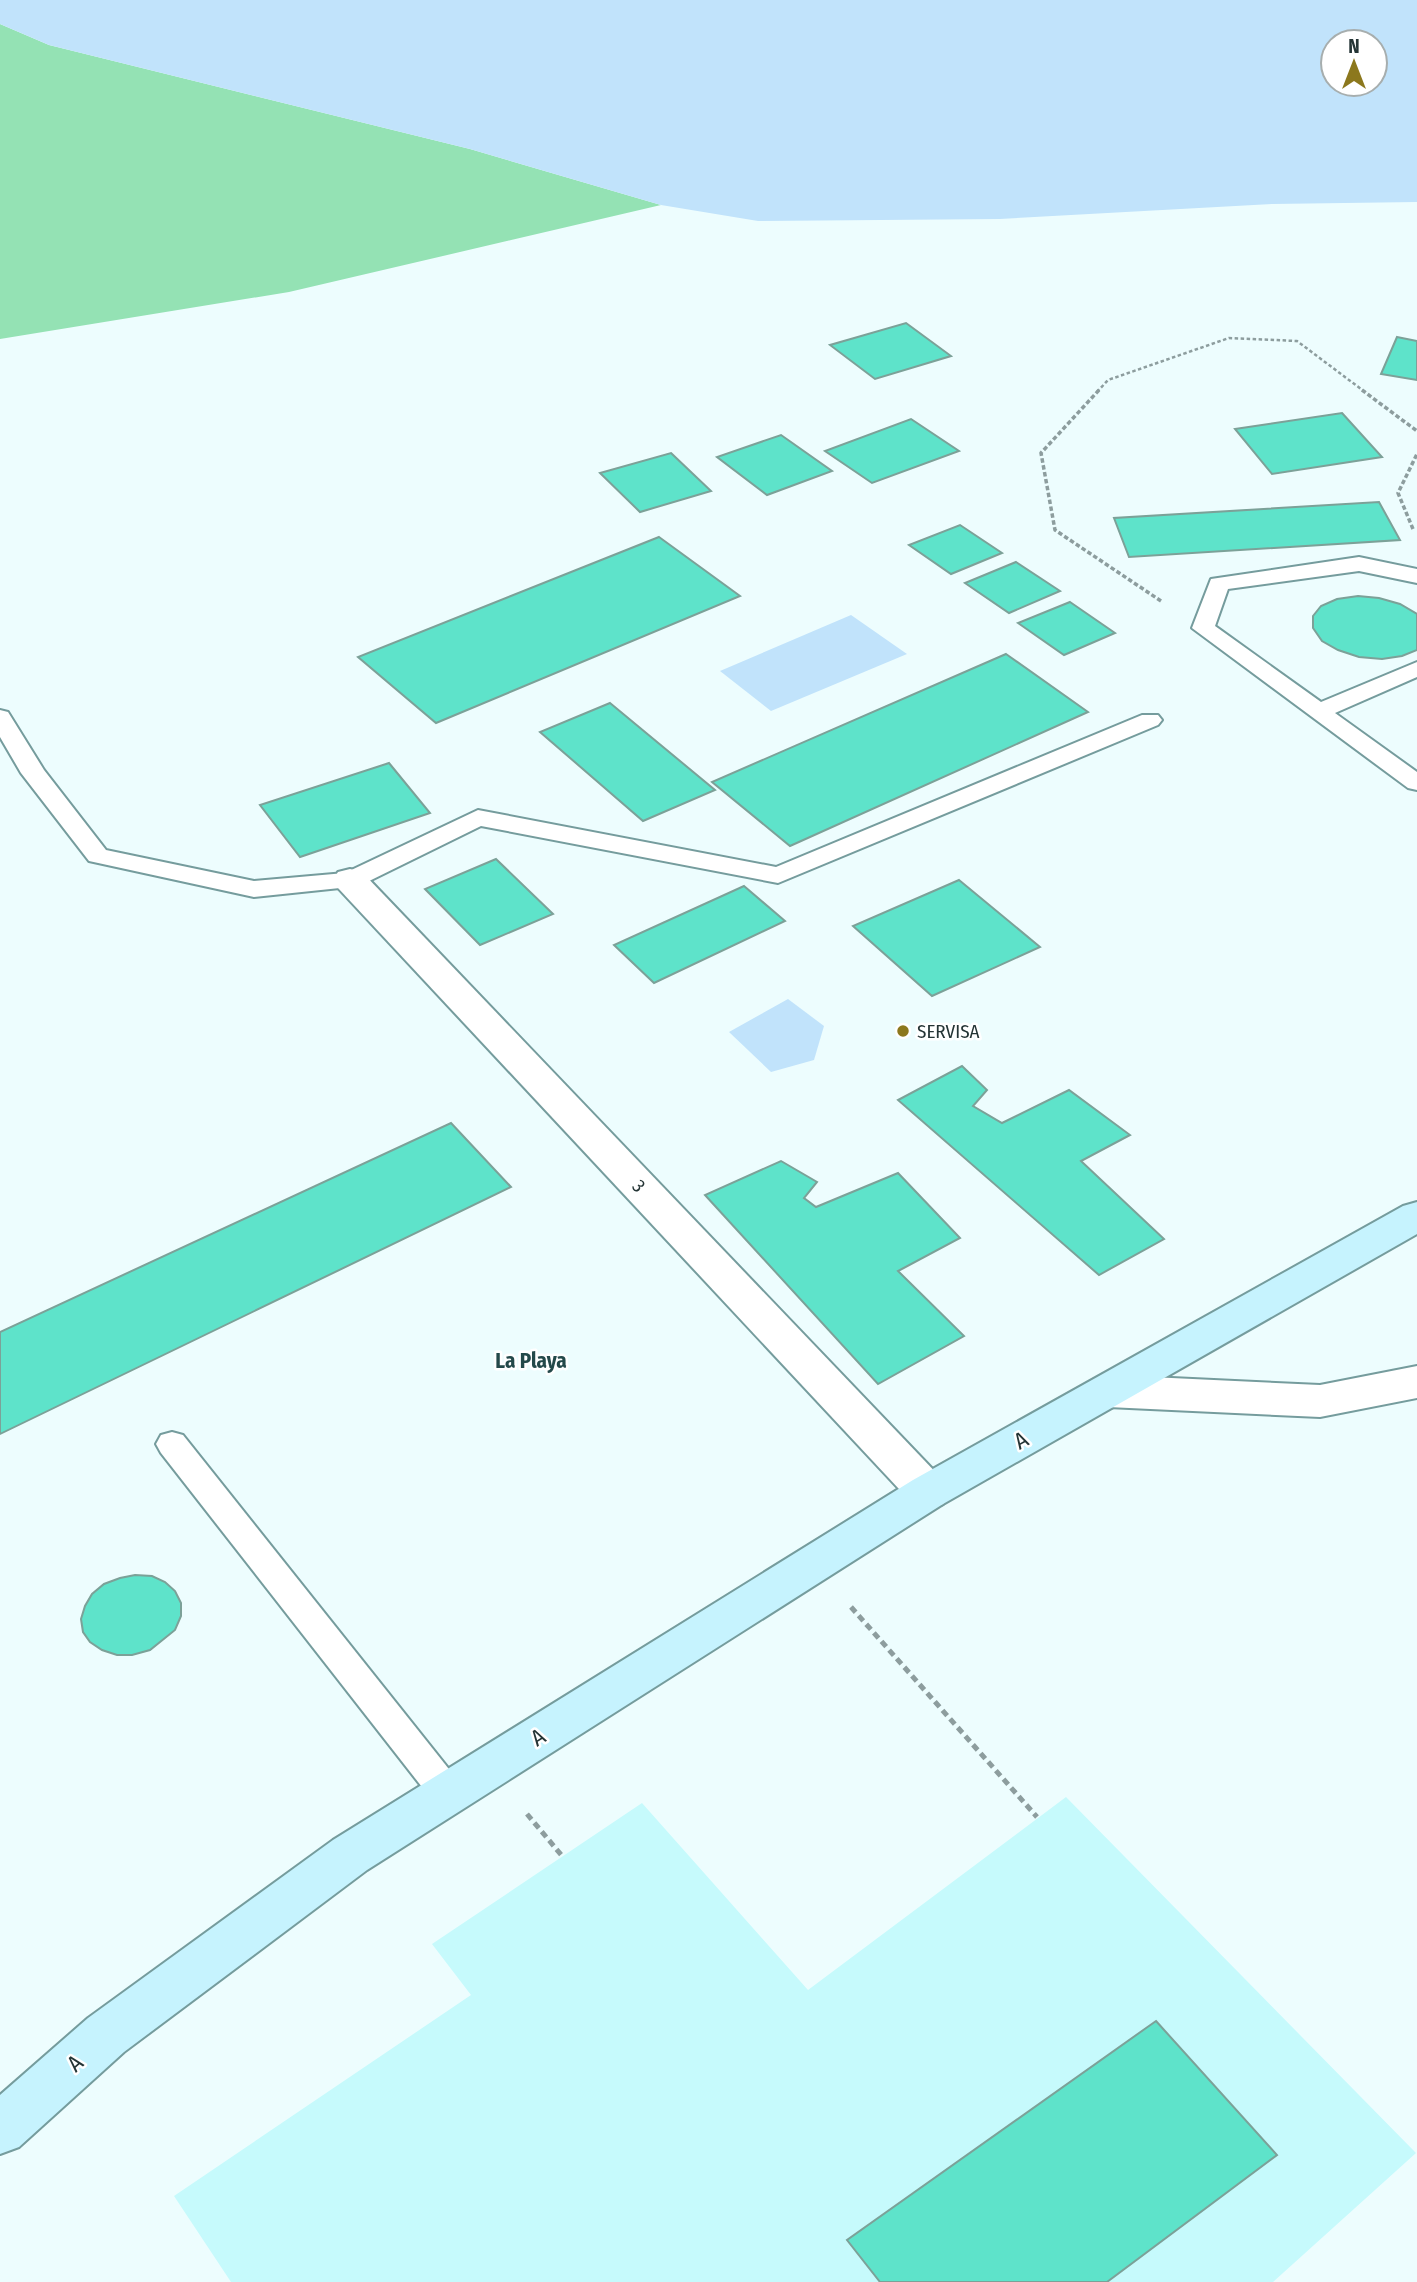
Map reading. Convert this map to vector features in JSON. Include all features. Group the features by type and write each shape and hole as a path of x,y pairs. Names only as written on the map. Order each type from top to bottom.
{"main road":[{"name":"A","path":"0,2129 106,2035 350,1855 928,1492 1417,1216"}],"street":[{"name":"3","path":"350,880 928,1492"},
{"path":"1108,1391 1320,1401 1417,1381"}],"lane":[{"path":"1417,576 1359,564 1219,584 1203,628 1417,783"},
{"path":"1320,711 1417,668"},
{"path":"0,717 33,772 98,856 254,889 350,880 478,818 778,875 1150,720"},
{"path":"172,1444 448,1794"}],"path":[{"path":"1203,628 1055,530 1041,453 1108,380 1228,338 1297,341 1417,431"},
{"path":"1417,453 1398,493 1417,540"},
{"path":"813,1564 1037,1818"}],"shaded area":[{"path":"0,0 1417,0 1417,202 1272,204 1000,219 758,221 661,205 470,149 49,45 0,24"},
{"path":"851,615 907,654 771,711 720,671"},
{"path":"788,999 824,1026 814,1060 771,1072 729,1032"},
{"path":"1066,1797 1416,2153 1273,2282 231,2282 174,2196 471,1995 432,1944 642,1803 808,1990"}],"green space":[{"path":"0,24 49,45 470,149 661,205 289,292 0,339"}],"building":[{"path":"906,323 951,356 875,379 830,345"},
{"path":"1397,337 1417,341 1417,380 1381,374"},
{"path":"1342,413 1382,457 1272,474 1235,429"},
{"path":"911,419 959,451 872,483 825,451"},
{"path":"781,435 832,471 767,495 717,457"},
{"path":"671,453 711,491 640,512 600,473"},
{"path":"1379,502 1400,540 1129,557 1114,518"},
{"path":"960,525 1002,553 951,574 909,545"},
{"path":"659,537 740,596 436,723 358,657"},
{"path":"1016,562 1060,591 1009,613 965,583"},
{"path":"1358,596 1400,604 1417,614 1417,650 1382,659 1359,657 1322,641 1313,628 1313,616 1321,606 1337,599"},
{"path":"1070,602 1115,633 1064,655 1018,623"},
{"path":"1006,654 1088,712 790,846 712,782"},
{"path":"610,703 715,790 643,821 540,732"},
{"path":"389,763 430,813 300,857 260,805"},
{"path":"496,859 553,914 480,945 425,889"},
{"path":"959,880 1040,947 932,996 853,926"},
{"path":"744,886 785,921 654,983 614,945"},
{"path":"962,1066 987,1090 973,1106 1002,1123 1069,1090 1130,1135 1081,1161 1164,1239 1099,1275 898,1100"},
{"path":"451,1123 511,1187 0,1434 0,1332"},
{"path":"781,1161 817,1182 804,1198 816,1207 898,1173 960,1238 898,1271 964,1336 878,1384 705,1195"},
{"path":"135,1575 152,1576 165,1582 175,1591 181,1603 181,1616 175,1630 150,1650 132,1655 117,1655 90,1642 83,1632 81,1619 92,1594 104,1584"},
{"path":"1156,2021 1277,2155 1107,2282 880,2282 847,2240"}],"place":[{"name":"SERVISA","path":"903,1031"}],"district":[{"name":"La Playa","path":"531,1361"}]}
